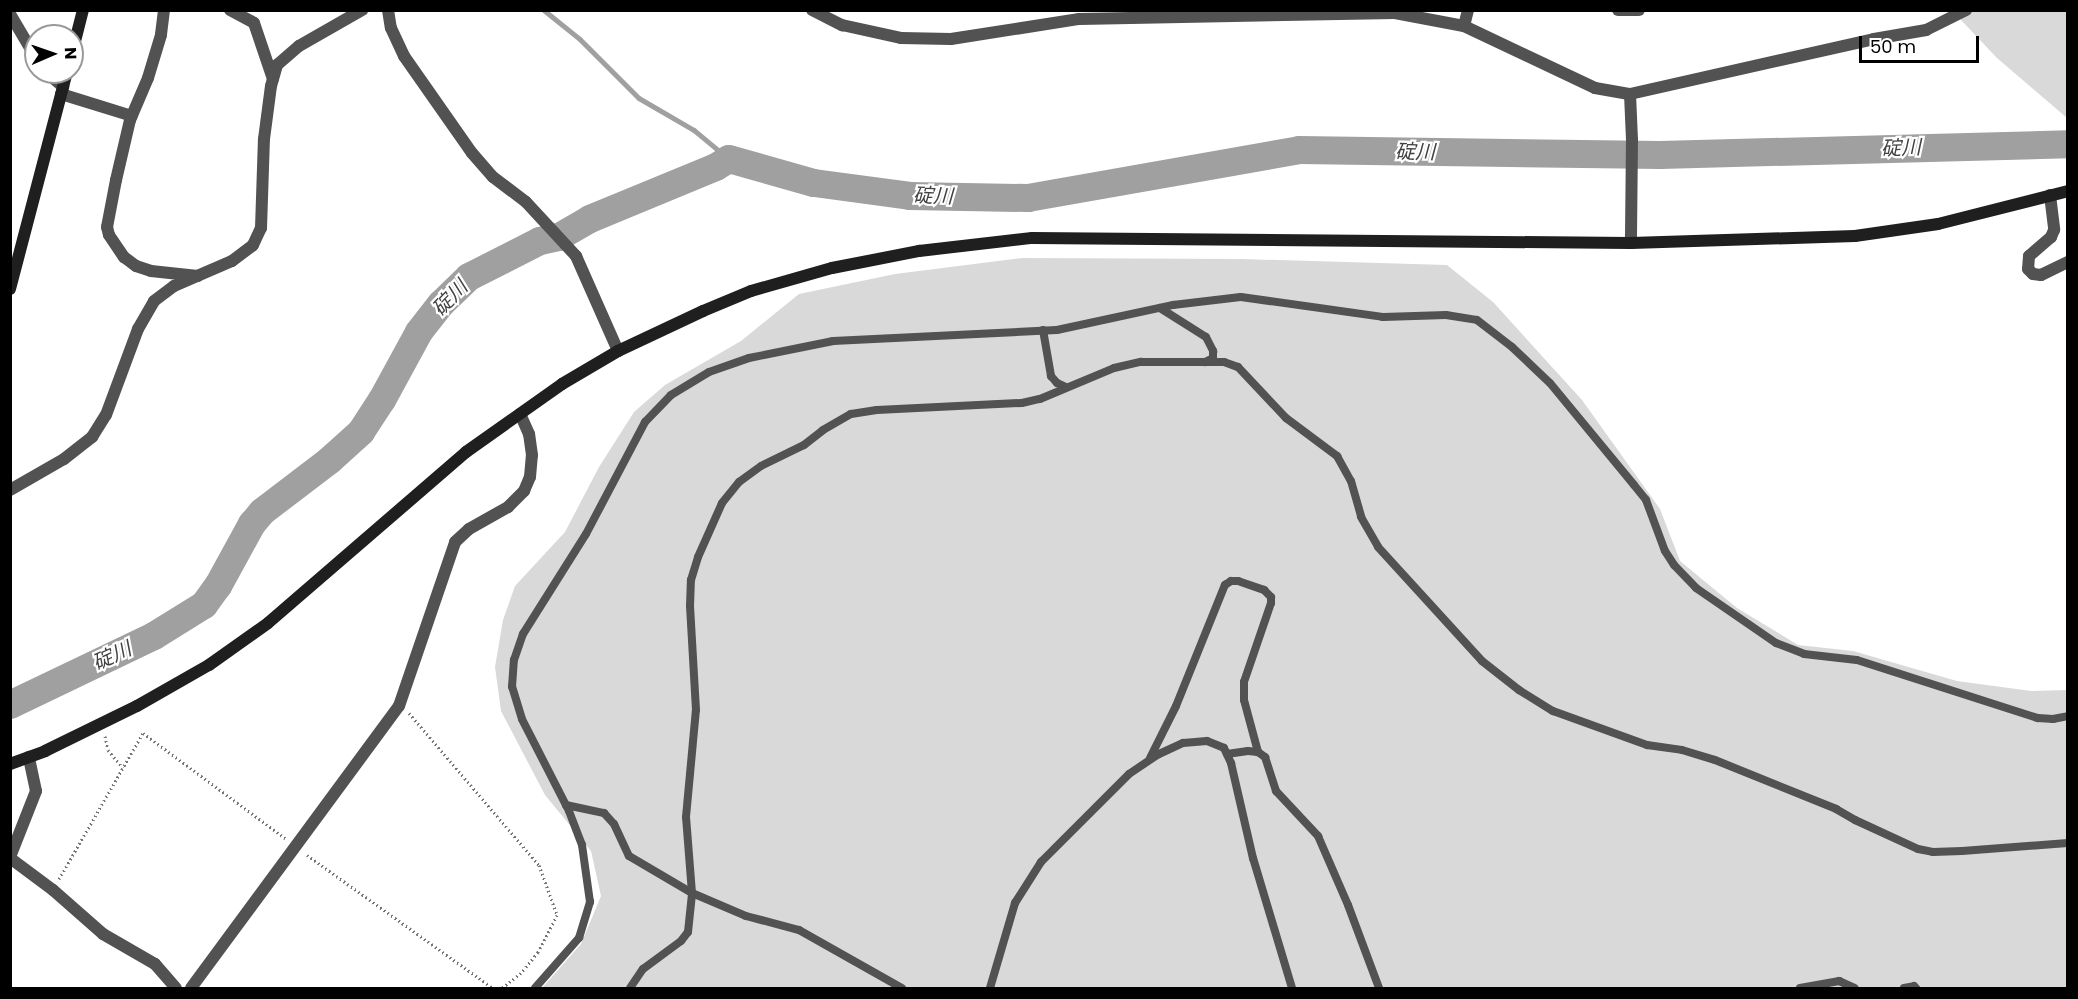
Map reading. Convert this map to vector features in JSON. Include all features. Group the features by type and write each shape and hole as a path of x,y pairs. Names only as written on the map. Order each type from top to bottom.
{"street":[{"path":"164,10 161,35 148,78 132,116 116,180 107,227 108,235 119,252 136,266 151,271 199,276"},
{"path":"230,10 254,22 273,79"},
{"path":"10,490 64,459 92,437 106,415 138,329 153,301 174,286 232,261 253,245 261,228 264,139 277,65 299,46 362,10"},
{"path":"388,10 391,28 404,56 446,118 494,177 546,221 576,256 618,351"},
{"path":"812,10 842,25 901,38 951,39 1079,19 1395,13 1464,26 1595,88 1630,94 1926,30 1966,10"},
{"path":"1464,26 1468,10"},
{"path":"1618,10 1639,10"},
{"path":"10,14 24,38"},
{"path":"56,84 62,91 132,116"},
{"path":"10,289 14,260 64,84"},
{"path":"1630,94 1631,243"},
{"path":"10,764 102,723 209,665 268,623 466,452 618,351 751,291 832,268 980,242 1032,238 1631,243 1855,236 1938,224 2067,191"},
{"path":"2050,195 2054,230 2051,237 2029,256 2028,269 2033,274 2041,275 2067,262"},
{"path":"191,988 400,702 455,542 469,529 508,507 524,491 530,477 532,455 529,434 520,414"},
{"path":"29,757 36,791 10,858 53,890 103,934 155,964 176,988"}],"lane":[{"path":"535,988 579,938 590,902 582,845 566,805 522,719 512,687 514,660 523,634 586,534 645,422 671,395 709,372 749,358 833,340 1043,330 1160,308 1241,297 1383,317 1446,315 1477,320 1512,347 1550,383 1634,485 1646,500 1665,551 1674,565 1696,588 1767,637 1790,651 1857,660 2038,718 2053,719 2067,716"},
{"path":"1160,308 1206,337 1213,351 1213,358 1204,362"},
{"path":"1043,330 1051,376 1057,383 1066,387"},
{"path":"630,988 643,969 681,941 688,932 692,893 686,817 696,710 690,606 691,580 698,557 722,503 739,482 761,466 804,445 822,430 851,414 877,410 1023,403 1040,399 1113,368 1141,362 1224,362 1238,367 1286,418 1337,456 1348,474 1361,517 1378,547 1482,661 1519,690 1553,711 1647,745 1682,750 1715,760 1836,809 1854,820 1918,849 1962,851 2067,843"},
{"path":"1148,761 1176,706 1225,585 1231,581 1238,581 1264,590 1271,597 1271,603 1244,682 1245,708 1258,752 1269,766 1276,791 1308,825 1323,846 1379,988"},
{"path":"990,988 1015,903 1041,862 1129,774 1148,761 1183,743 1207,741 1224,748 1232,763 1253,858 1292,988"},
{"path":"1227,754 1258,752"},
{"path":"566,805 604,813 614,824 629,856 692,893 746,916 799,930 902,988"},
{"path":"1800,988 1839,981 1855,988"},
{"path":"1904,988 1914,986 1916,988"}],"path":[{"path":"400,702 539,865 557,915 537,952 521,973 502,988"},
{"path":"102,723 108,750 123,768"},
{"path":"53,890 143,733 493,988"}],"shaded area":[{"path":"1959,11 2067,11 2067,118 1997,58 1961,20"},
{"path":"1022,258 1242,259 1447,265 1493,302 1582,400 1660,509 1680,561 1737,608 1798,645 1853,651 1957,681 2031,691 2067,690 2067,988 542,988 581,944 601,896 591,851 545,795 501,711 495,667 503,620 515,586 565,532 599,467 634,412 665,385 741,341 799,294 895,274"}],"waterway":[{"path":"544,10 580,39 639,98 694,130 729,159"},
{"name":"碇川","path":"10,705 154,636 204,605 218,586 252,524 262,512 330,460 361,432 382,400 419,332 441,304 469,277 540,241 559,237 590,219 716,167 729,159 814,183 910,196 1028,198 1299,150 1660,155 2068,144"}]}
